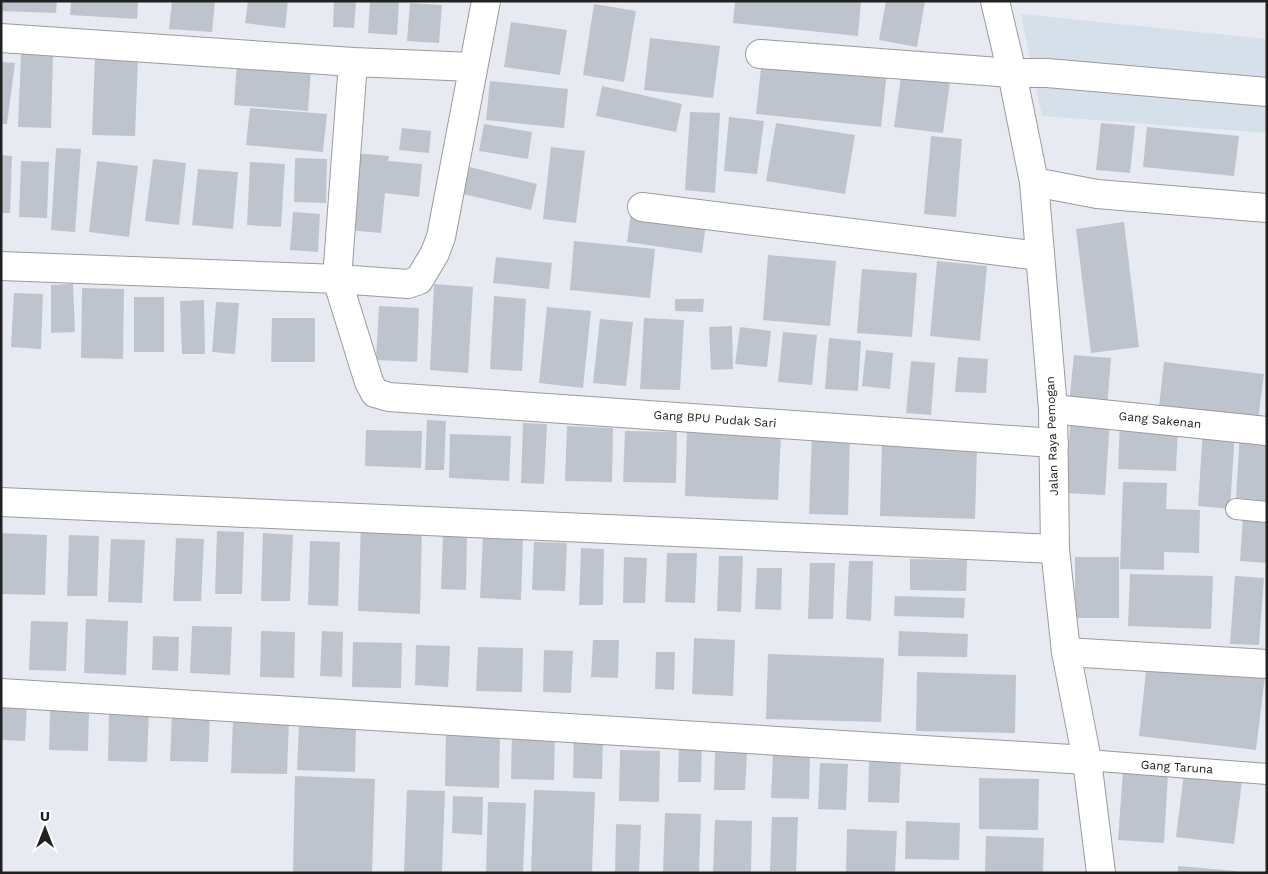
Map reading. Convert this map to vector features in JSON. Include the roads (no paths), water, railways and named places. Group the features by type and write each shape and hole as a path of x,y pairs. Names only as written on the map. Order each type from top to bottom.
{"street":[{"path":"1,266 337,279 408,284 419,280 427,268 440,237 486,1"},
{"name":"Jalan Raya Pemogan","path":"995,1 1034,182 1053,409 1055,549 1066,652 1087,760 1101,873"},
{"path":"1,38 353,62 473,67"},
{"path":"760,54 1012,73 1047,73 1267,92"},
{"path":"337,279 353,62"},
{"path":"1034,182 1097,194 1267,208"},
{"path":"642,207 1040,256"},
{"name":"Gang BPU Pudak Sari","path":"337,279 369,382 375,393 388,397 1054,443"},
{"name":"Gang Sakenan","path":"1053,409 1267,431"},
{"path":"1,502 1055,549"},
{"path":"1066,652 1267,664"},
{"path":"1,694 1087,760"}],"lane":[{"path":"1236,509 1267,512"},
{"name":"Gang Taruna","path":"1087,760 1267,774"}]}
